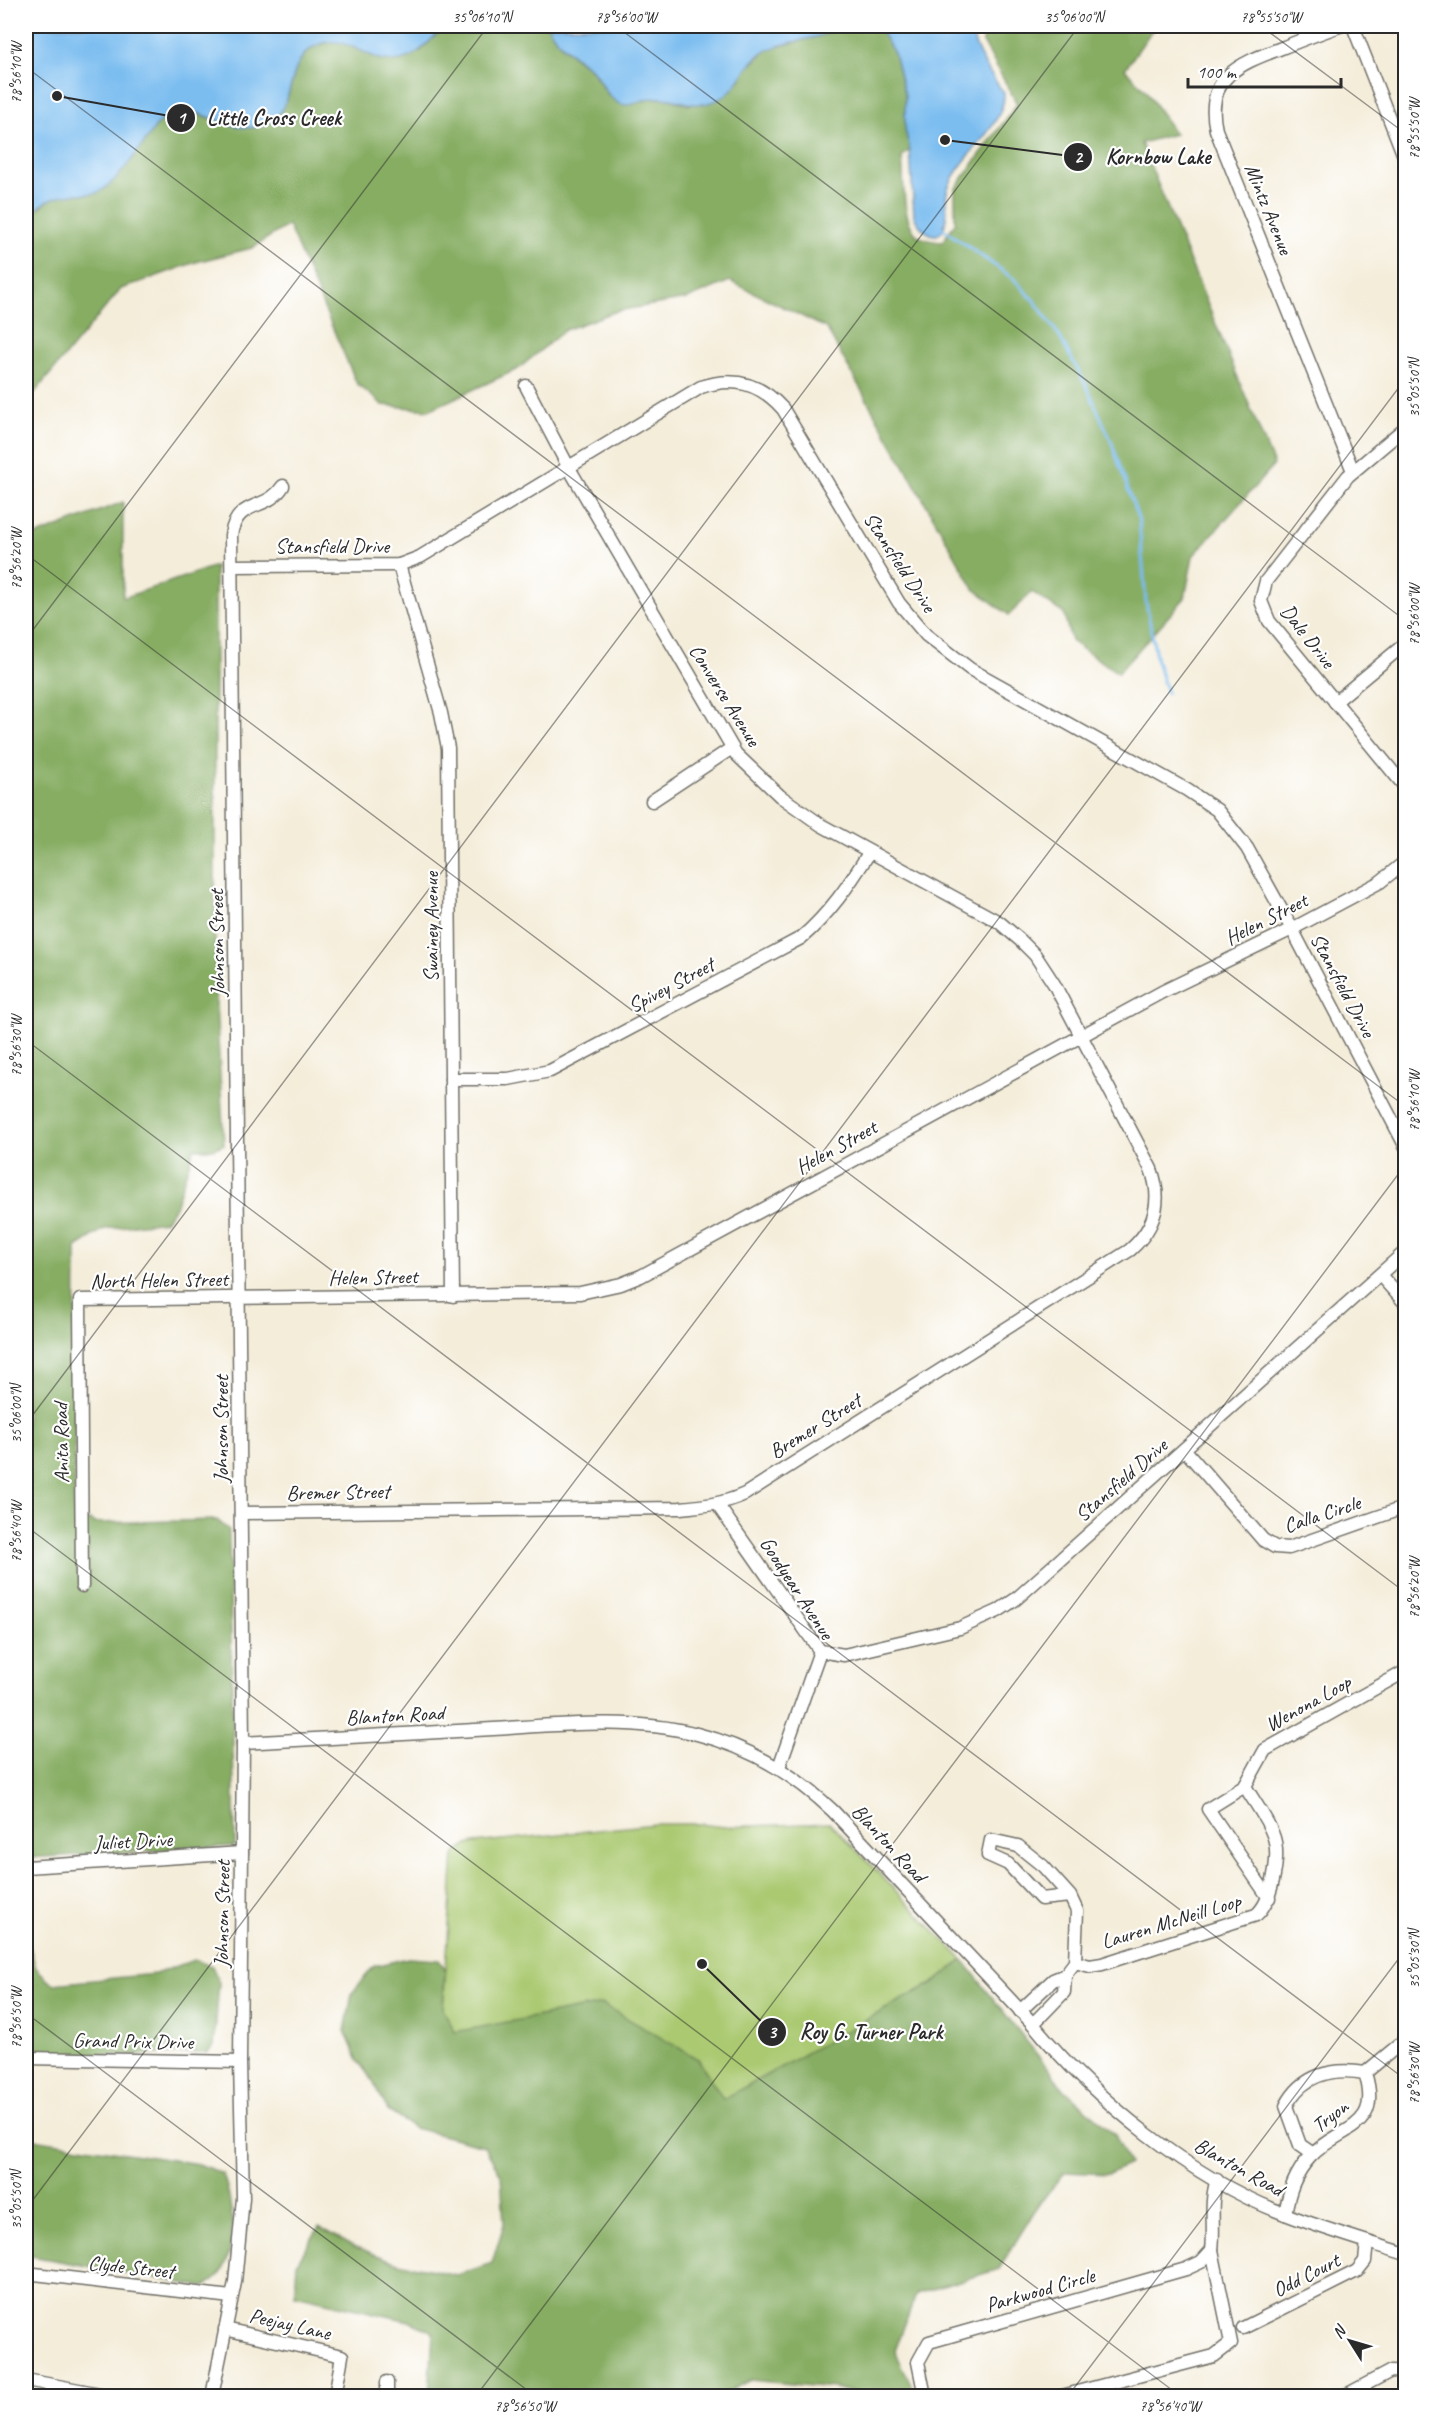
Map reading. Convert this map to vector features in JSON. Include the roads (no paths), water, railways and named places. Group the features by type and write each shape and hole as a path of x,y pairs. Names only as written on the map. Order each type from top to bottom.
{"street":[{"name":"Mintz Avenue","path":"1340,26 1242,63 1222,83 1214,109 1216,130 1353,471"},
{"path":"1353,26 1406,161"},
{"name":"Stansfield Drive","path":"232,566 399,565 420,557 701,387 729,381 752,385 768,394 783,408 899,603 926,635 970,669 1187,790 1217,810 1247,848 1406,1147"},
{"name":"Converse Avenue","path":"526,386 569,468 732,748 754,773 799,811 869,853 1005,926 1035,955 1047,972 1081,1036"},
{"name":"Dale Drive","path":"1406,427 1353,471 1266,581 1261,594 1262,608 1269,621 1406,788"},
{"name":"Johnson Street","path":"212,2397 231,2297 243,2198 240,2062 243,1743 231,535 236,518 243,511 271,501 283,486"},
{"name":"Swainey Avenue","path":"399,565 441,713 448,748 453,1296"},
{"path":"1335,702 1406,643"},
{"path":"652,801 732,748"},
{"name":"Spivey Street","path":"451,1079 515,1079 550,1071 801,938 835,905 869,853"},
{"name":"Helen Street","path":"239,1299 580,1293 621,1284 641,1276 1162,992 1292,929 1380,882 1406,861"},
{"name":"Bremer Street","path":"241,1513 680,1508 717,1504 745,1494 1120,1256 1140,1241 1149,1229 1156,1210 1156,1182 1081,1036"},
{"name":"Stansfield Drive","path":"820,1651 844,1655 960,1628 998,1611 1016,1599 1406,1251"},
{"path":"1380,1275 1406,1304"},
{"name":"North Helen Street","path":"80,1300 239,1299"},
{"name":"Anita Road","path":"80,1300 82,1586"},
{"name":"Calla Circle","path":"1185,1450 1263,1540 1275,1547 1289,1548 1406,1507"},
{"name":"Goodyear Avenue","path":"717,1504 820,1651 779,1767"},
{"name":"Wenona Loop","path":"1245,1786 1265,1750 1406,1671"},
{"name":"Blanton Road","path":"243,1743 598,1724 668,1728 716,1739 779,1767 813,1792 1033,2024 1053,2049 1120,2112 1153,2138 1217,2180 1285,2214 1406,2254"},
{"name":"Lauren McNeill Loop","path":"1070,1896 1041,1899 1008,1864 988,1855 991,1840 1018,1846 1053,1875 1070,1896 1077,1911 1075,1962 1090,1966 1102,1964 1257,1915 1269,1898 1276,1859 1274,1837 1245,1786 1208,1809 1269,1898"},
{"name":"Juliet Drive","path":"26,1867 242,1853"},
{"path":"1020,2011 1053,1980 1065,1975 1075,1962"},
{"path":"1033,2024 1064,1992 1065,1975"},
{"path":"1285,2214 1290,2189 1300,2169 1313,2154 1300,2145 1290,2122 1286,2106 1292,2093 1323,2072 1365,2073 1406,2039"},
{"name":"Grand Prix Drive","path":"26,2058 240,2062"},
{"name":"Tryon","path":"1313,2154 1364,2117 1371,2103 1365,2073"},
{"path":"1062,2397 1214,2356 1231,2343 1212,2250 1214,2232 1212,2196 1217,2180"},
{"name":"Odd Court","path":"1243,2328 1357,2271 1365,2261 1367,2242"},
{"name":"Parkwood Circle","path":"925,2397 918,2362 929,2342 1186,2269 1201,2262 1212,2250"},
{"name":"Clyde Street","path":"26,2273 231,2297"},
{"name":"Peejay Lane","path":"225,2329 342,2356 335,2397"},
{"path":"1344,2397 1391,2371 1404,2369"},
{"path":"26,2380 111,2397"},
{"path":"387,2382 387,2397"}],"water":[{"path":"26,26 445,26 418,52 394,61 382,60 337,42 325,42 312,48 297,66 286,101 281,112 273,120 262,126 249,128 199,114 187,112 174,114 161,120 125,168 101,191 92,194 69,194 47,201 35,210 26,224"},
{"path":"548,26 844,26 764,52 752,62 729,93 715,101 706,104 691,104 653,98 622,105 610,96 593,71 557,40"},
{"path":"872,26 970,26 983,61 1004,93 1003,103 995,122 949,185 946,195 945,224 938,234 929,234 914,216 910,150 905,129 905,95 894,53 882,33"}],"waterway":[{"path":"939,226 1014,279 1036,303 1058,334 1086,385 1110,438 1139,521 1146,602 1157,662 1167,693"}],"place":[{"name":"Little Cross Creek","path":"57,96"},
{"name":"Kornbow Lake","path":"945,140"},
{"name":"Roy G. Turner Park","path":"702,1964"}]}
